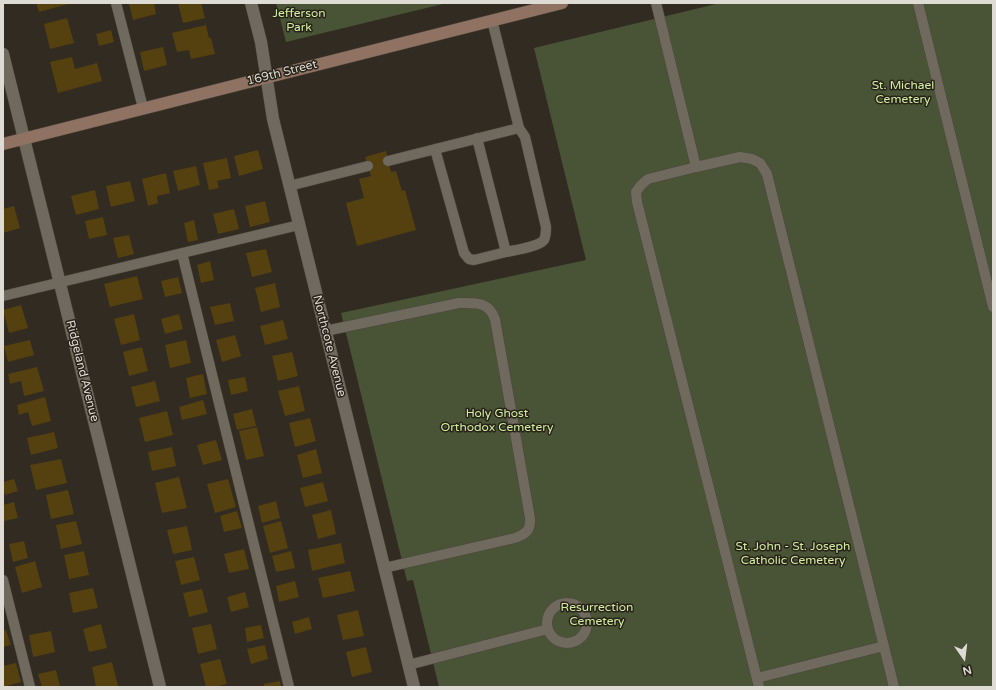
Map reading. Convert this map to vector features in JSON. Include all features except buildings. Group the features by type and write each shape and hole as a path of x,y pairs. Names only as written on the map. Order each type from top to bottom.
{"street":[{"name":"Northcote Avenue","path":"251,3 261,42 273,119 414,687"},
{"name":"169th Street","path":"3,144 562,3"},
{"name":"Ridgeland Avenue","path":"3,54 160,687"}],"lane":[{"path":"116,3 142,108"},
{"path":"656,3 696,167"},
{"path":"918,3 993,307"},
{"path":"435,149 464,254 468,259 474,260 536,245 543,241 546,235 546,227 525,137 519,128 492,20"},
{"path":"388,161 519,128"},
{"path":"477,138 506,252"},
{"path":"884,646 758,682 637,202 636,192 648,179 740,157 752,159 760,163 766,174 884,646 894,687"},
{"path":"289,186 368,166"},
{"path":"3,296 299,225"},
{"path":"182,253 290,687"},
{"path":"325,331 459,303 487,306 492,311 495,319 530,518 528,530 523,535 515,538 384,568"},
{"path":"3,580 30,687"},
{"path":"408,665 548,629"}],"green space":[{"name":"Jefferson Park","path":"276,3 447,3 286,42"},
{"path":"720,3 993,3 993,687 439,687 413,580 407,581 341,313 586,260 534,48"}],"park label":[{"name":"St. Michael Cemetery","path":"903,93"},
{"name":"Holy Ghost Orthodox Cemetery","path":"497,421"},
{"name":"St. John - St. Joseph Catholic Cemetery","path":"793,554"},
{"name":"Resurrection Cemetery","path":"597,615"}]}
